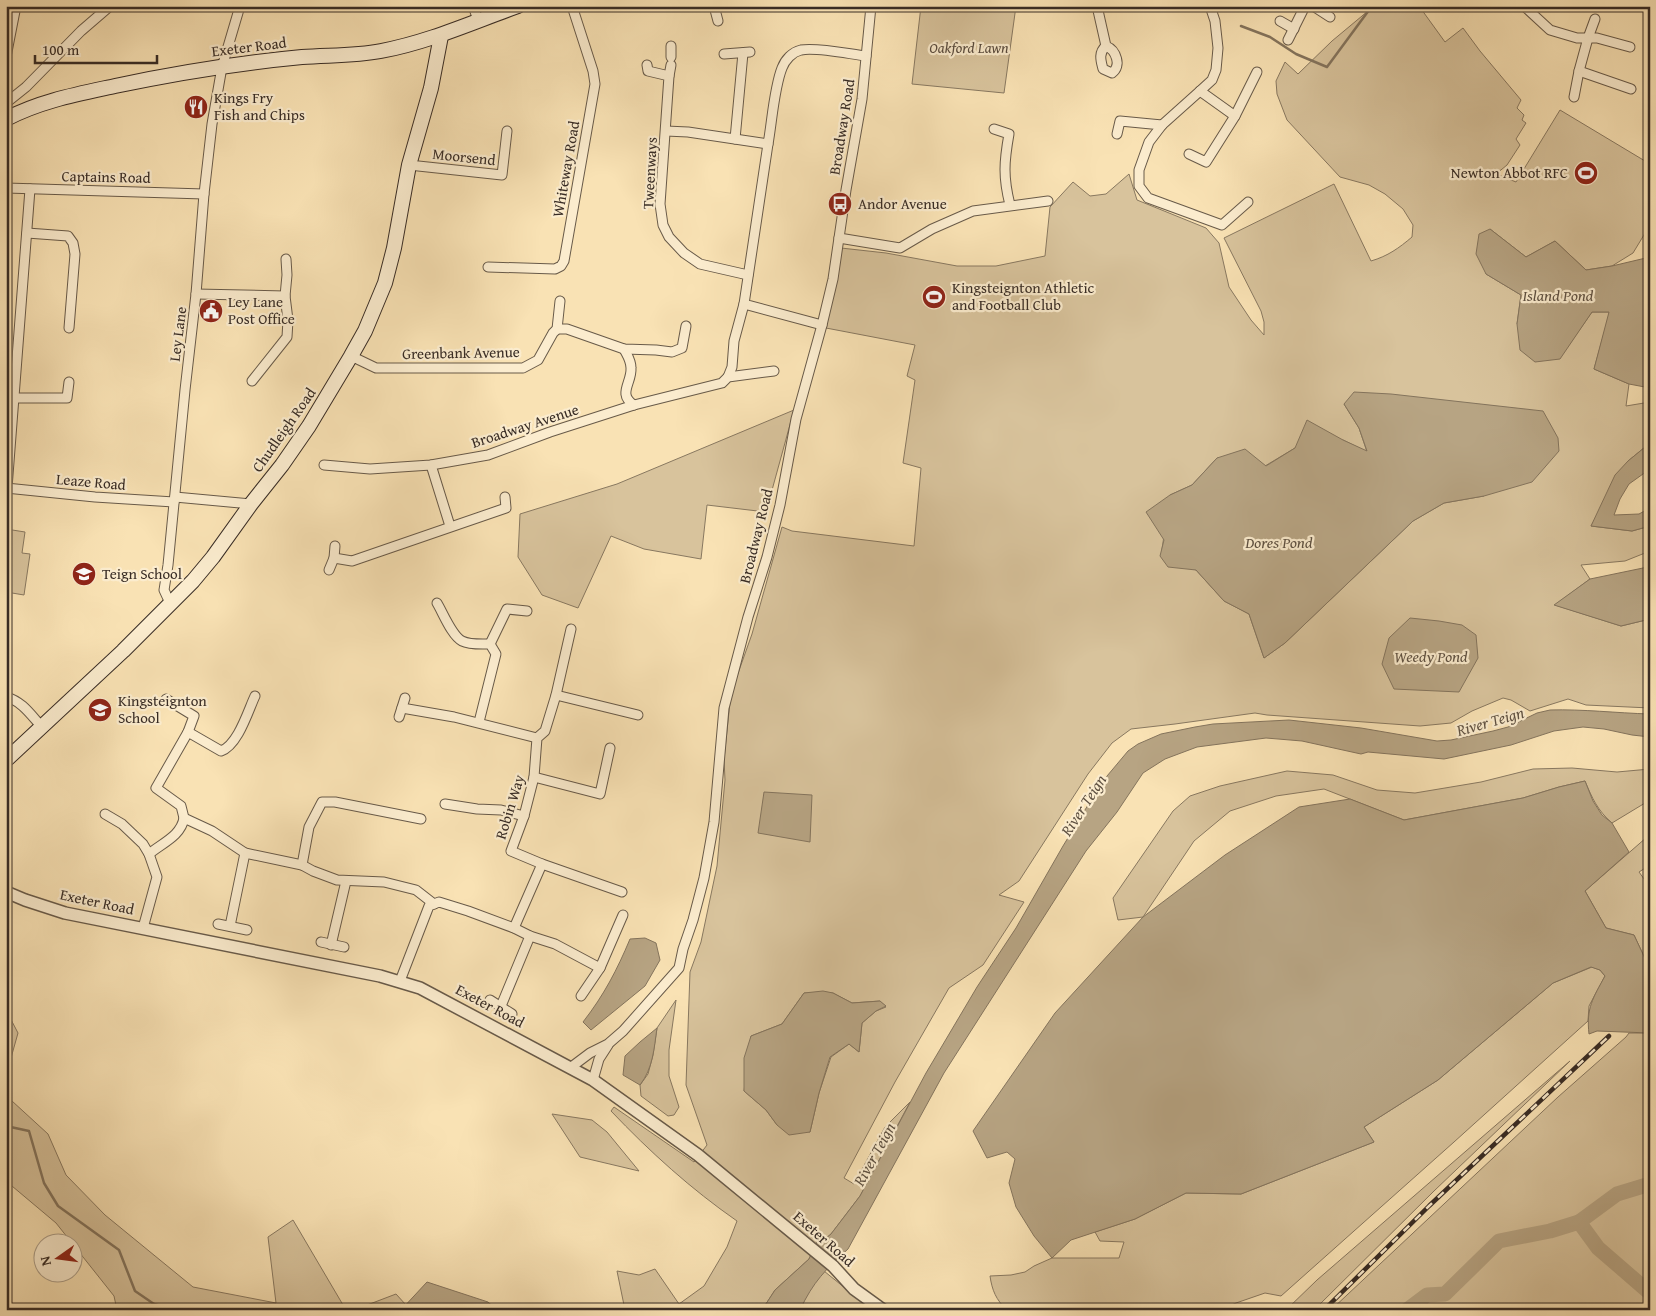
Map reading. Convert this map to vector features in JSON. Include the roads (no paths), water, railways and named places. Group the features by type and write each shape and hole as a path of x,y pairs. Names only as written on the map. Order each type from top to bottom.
{"main road":[{"name":"Exeter Road","path":"6,118 40,104 76,94 182,72 299,58 380,51 441,36 518,6"},
{"name":"Chudleigh Road","path":"6,760 89,683 193,581 282,465 309,426 352,356 365,331 385,283 394,248 408,165 431,88 441,36"}],"street":[{"path":"6,57 16,6"},
{"path":"6,103 26,87 81,31 110,6"},
{"name":"Ley Lane","path":"170,603 164,590 175,500 184,390 196,294 212,124 222,67 240,6"},
{"path":"473,6 478,20"},
{"name":"Whiteway Road","path":"488,266 555,269 561,266 564,261 595,84 593,71 572,6"},
{"path":"714,6 718,22"},
{"name":"Broadway Road","path":"570,1068 590,1053 608,1044 623,1031 679,968 693,920 704,878 714,822 724,708 748,617 767,557 780,505 796,419 833,279 862,99 871,6"},
{"path":"1097,6 1106,46"},
{"path":"1210,6 1215,21 1218,48 1218,60 1212,80 1162,125 1148,142 1140,170 1140,186 1148,198 1222,225 1248,202"},
{"path":"1288,40 1305,6"},
{"path":"1313,6 1330,17"},
{"path":"1524,6 1550,30 1578,38 1597,38 1630,47"},
{"path":"1574,97 1579,71 1595,18"},
{"path":"1280,21 1294,29"},
{"name":"Tweenways","path":"671,46 660,204 663,225 669,237 684,253 700,264 748,275"},
{"path":"728,377 732,367 734,341 744,304 768,144 782,66 790,55 799,50 810,49 866,56"},
{"path":"724,54 746,53 735,139"},
{"path":"647,65 648,71 669,76"},
{"path":"1579,71 1631,89"},
{"path":"1189,154 1206,162 1235,116 1257,72"},
{"path":"1200,92 1235,116"},
{"path":"1117,134 1120,121 1162,125"},
{"path":"994,129 1009,134 1004,163 1005,185 1010,205"},
{"name":"Moorsend","path":"408,165 502,175 507,131"},
{"path":"666,131 688,132 768,144"},
{"name":"Captains Road","path":"6,188 204,194"},
{"path":"6,488 8,437 13,398 10,375 27,232 30,189"},
{"path":"839,238 900,248 932,229 972,211 1048,201"},
{"path":"27,232 68,236 73,243 75,254 69,328"},
{"path":"252,381 287,337 286,259"},
{"path":"196,294 285,296"},
{"path":"560,301 558,329 567,329 624,348 672,352 682,348 686,326"},
{"path":"744,304 822,325"},
{"name":"Greenbank Avenue","path":"352,356 376,368 523,368 538,360 553,333 558,329"},
{"path":"624,348 630,359 631,368 625,392 626,398 634,405"},
{"name":"Broadway Avenue","path":"324,466 370,469 431,465 488,455 550,432 634,405 722,383 728,377 774,371"},
{"path":"13,398 67,398 69,382"},
{"path":"431,465 450,526"},
{"name":"Leaze Road","path":"6,488 94,497 251,504"},
{"path":"334,558 352,561 506,508 505,497"},
{"path":"329,570 334,558 335,546"},
{"path":"437,603 452,631 460,640 475,644 490,644"},
{"path":"490,644 507,609 527,611"},
{"path":"405,698 400,712 479,722 537,738 545,731 556,695 571,629"},
{"path":"479,722 496,654 490,644"},
{"path":"556,695 638,715"},
{"path":"188,732 221,750 227,749 234,741 255,696"},
{"path":"6,697 14,699 22,705 41,726"},
{"path":"149,854 170,840 183,825 184,818 182,806 156,788 188,732 194,716 166,699"},
{"name":"Robin Way","path":"537,738 534,777 524,816 511,851 622,892"},
{"path":"534,777 600,794 610,748"},
{"path":"302,865 308,827 322,802 335,802 421,819"},
{"path":"445,804 477,809 501,810 524,816"},
{"path":"105,814 122,824 143,844 149,854 157,877 142,928"},
{"path":"184,818 212,831 245,853 302,865 324,876 346,881 384,882 416,890 434,904"},
{"path":"230,926 245,853"},
{"path":"514,928 542,864"},
{"path":"331,944 346,881"},
{"name":"Exeter Road","path":"6,892 65,913 400,981 420,988 593,1080 681,1142 833,1266 854,1289 883,1310"},
{"path":"400,981 429,906 439,902 555,944 600,968"},
{"path":"581,996 600,968 623,915"},
{"path":"218,924 247,930"},
{"path":"501,1006 530,936"},
{"path":"321,942 344,947"},
{"path":"490,1000 512,1014"},
{"name":"Broadway Road","path":"593,1080 599,1059 608,1044"}],"water":[{"name":"Island Pond","path":"1490,229 1526,257 1555,241 1586,270 1650,257 1650,388 1629,384 1594,369 1609,312 1592,312 1560,359 1535,362 1520,350 1517,324 1521,295 1486,274 1476,254 1479,234"},
{"name":"Dores Pond","path":"1354,392 1391,394 1543,411 1558,438 1559,451 1532,482 1484,496 1444,503 1413,521 1285,643 1264,658 1249,614 1224,601 1196,570 1168,567 1160,556 1164,540 1146,512 1170,495 1192,485 1217,458 1245,449 1266,466 1295,448 1307,420 1367,451 1359,428 1344,404"},
{"path":"1650,443 1650,469 1629,484 1620,499 1614,515 1639,514 1650,508 1650,526 1632,531 1591,526 1615,475 1628,461"},
{"path":"1650,565 1650,619 1621,626 1554,605 1590,579"},
{"name":"Weedy Pond","path":"1410,618 1462,625 1476,635 1478,658 1459,692 1394,689 1382,664 1389,638"},
{"name":"River Teign","path":"1550,710 1650,714 1650,737 1583,727 1554,731 1511,745 1444,759 1368,752 1361,754 1302,741 1266,738 1197,747 1165,759 1143,773 1117,812 1086,851 944,1073 848,1249 821,1276 800,1310 762,1310 775,1290 809,1259 818,1240 825,1239 831,1234 860,1196 926,1073 977,987 1016,928 1102,782 1128,751 1138,744 1161,734 1195,727 1213,724 1289,720 1361,728 1437,741 1451,740 1508,727 1537,713"},
{"path":"1585,781 1593,801 1602,815 1612,823 1629,852 1585,891 1606,928 1634,935 1648,965 1650,973 1650,1033 1597,1031 1589,1034 1588,1025 1591,1004 1605,976 1600,970 1591,967 1553,983 1438,1080 1364,1127 1374,1142 1241,1194 1186,1193 1135,1219 1071,1240 1052,1258 1034,1236 1016,1207 1009,1183 1015,1159 1007,1152 987,1158 973,1131 1055,1013 1143,917 1225,855 1299,807 1350,799 1404,820 1523,798"},
{"path":"764,792 812,795 810,842 758,833"},
{"path":"645,938 656,943 660,960 645,986 591,1030 583,1022 610,982 630,939"},
{"path":"823,991 833,993 852,1003 880,1001 886,1006 876,1011 862,1023 859,1052 849,1044 830,1057 810,1132 789,1135 777,1125 766,1110 744,1091 744,1058 751,1036 782,1024 804,993"},
{"path":"657,1028 654,1051 648,1072 640,1085 623,1075 625,1056"},
{"path":"427,1282 488,1302 497,1310 401,1310"}],"waterway":[{"path":"1241,26 1270,37 1296,54 1327,67 1372,6"},
{"path":"6,1126 29,1131 44,1183 58,1206 119,1250 135,1291 154,1304 175,1310"},
{"path":"1407,1310 1427,1295 1445,1294 1499,1241 1550,1231 1579,1222 1617,1194 1650,1184"},
{"path":"1579,1222 1598,1248 1650,1293"}],"railway":[{"path":"1324,1310 1429,1206 1609,1036"}],"place":[{"name":"Kings Fry Fish and Chips","path":"196,107"},
{"name":"Newton Abbot RFC","path":"1586,173"},
{"name":"Andor Avenue","path":"840,204"},
{"name":"Kingsteignton Athletic and Football Club","path":"934,297"},
{"name":"Ley Lane Post Office","path":"211,311"},
{"name":"Teign School","path":"84,574"},
{"name":"Kingsteignton School","path":"100,710"}],"park label":[{"name":"Oakford Lawn","path":"969,48"}]}
